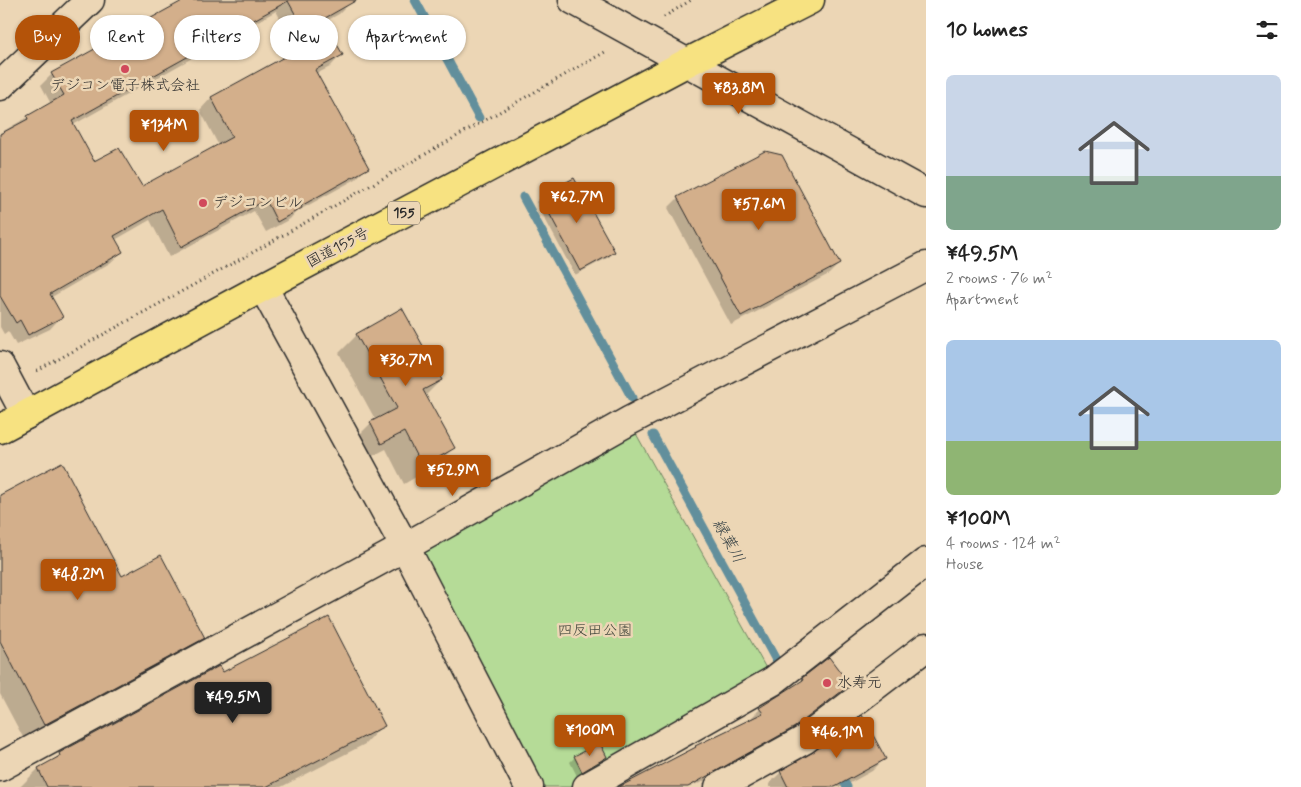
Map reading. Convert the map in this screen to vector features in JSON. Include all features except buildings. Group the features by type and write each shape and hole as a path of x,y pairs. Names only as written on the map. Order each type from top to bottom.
{"highway":[{"name":"国道155号","path":"0,429 263,287 688,62 810,0"}],"street":[{"path":"0,86 90,0"},
{"path":"572,0 926,194"},
{"path":"0,767 405,547 629,421 926,266"},
{"path":"263,287 405,547 529,787"},
{"path":"5,376 26,415"},
{"path":"587,787 772,681 926,562"},
{"path":"719,787 804,740 926,647"}],"path":[{"path":"5,376 257,250 635,34 691,0"}],"green space":[{"name":"四反田公園","path":"629,421 773,681 587,787 529,787 405,547"}],"waterway":[{"name":"縁葉川","path":"415,0 479,118"},
{"name":"縁葉川","path":"523,197 632,398"},
{"name":"縁葉川","path":"653,435 776,660"},
{"name":"縁葉川","path":"839,773 847,787"}],"place":[{"name":"デジコン電子株式会社","path":"125,69"},
{"name":"デジコンビル","path":"203,203"},
{"name":"水寿元","path":"827,683"}]}
